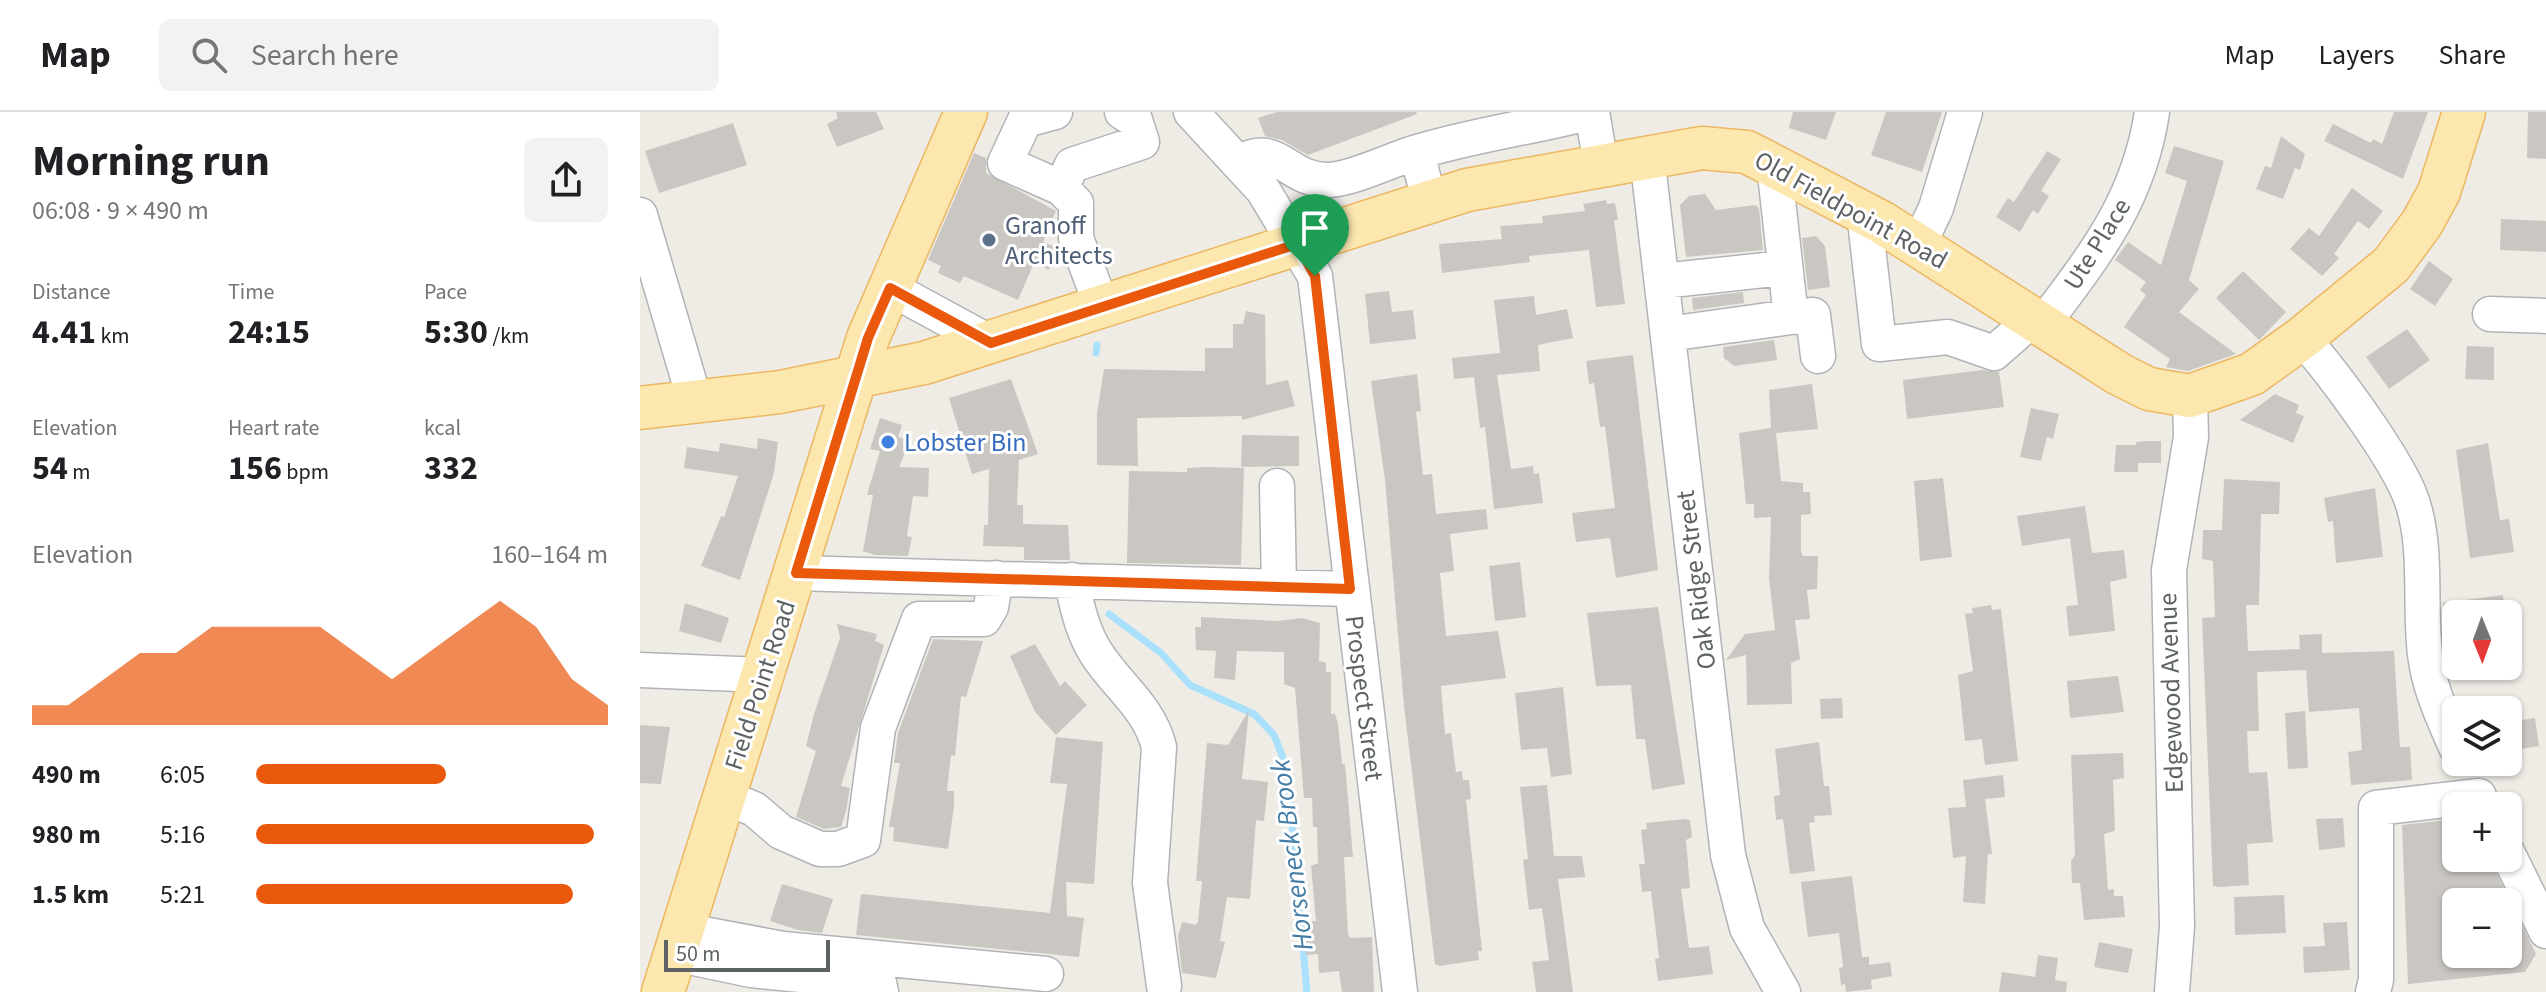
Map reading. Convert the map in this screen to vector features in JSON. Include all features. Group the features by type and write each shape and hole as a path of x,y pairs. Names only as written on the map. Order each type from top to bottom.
{"main road":[{"name":"Field Point Road","path":"673,959 868,338 966,112"},
{"path":"2190,396 2252,374 2302,338 2391,265 2422,223 2439,192 2464,112"},
{"name":"Old Fieldpoint Road","path":"640,408 780,392 924,363 1500,182 1647,156 1727,148 1747,152 1864,212 2139,384 2190,396"}],"street":[{"path":"1055,112 1025,120 1005,163 1061,188 1076,203 1076,238 1102,307"},
{"name":"Prospect Street","path":"1191,112 1263,190 1315,276 1400,992"},
{"path":"1239,163 1253,154 1270,153 1304,177 1330,181 1465,137 1537,126 1591,112 1601,165"},
{"path":"1919,244 1936,208 1965,112"},
{"name":"Ute Place","path":"1864,212 1879,344 1948,337 1994,353 2039,321 2098,253 2129,200 2152,112"},
{"path":"1061,188 1072,165 1142,142 1133,115"},
{"path":"1411,154 1418,158 1430,202"},
{"name":"Oak Ridge Street","path":"1647,156 1728,855 1747,928 1783,992"},
{"path":"1774,165 1791,317"},
{"path":"640,215 689,381 692,404"},
{"path":"1662,281 1784,268"},
{"path":"890,288 991,343"},
{"path":"2490,314 2546,316"},
{"path":"1668,334 1813,315 1818,356"},
{"path":"2302,338 2320,357 2402,478 2413,503 2420,552 2425,654 2434,696 2442,715"},
{"name":"Edgewood Avenue","path":"2172,992 2177,926 2169,570 2191,437 2190,396"},
{"path":"1277,486 1279,587"},
{"path":"796,573 1350,589"},
{"path":"724,797 754,809 781,832 820,849 838,849 863,840 878,728 919,619 984,619 991,607 996,578"},
{"path":"1072,580 1078,612 1095,652 1155,729 1159,747 1150,883 1164,986"},
{"path":"640,670 763,675"},
{"path":"2373,992 2376,980 2376,808 2442,804"},
{"path":"2517,872 2546,931"},
{"path":"673,959 783,949 1046,974"},
{"path":"673,959 879,983 881,992"}],"building":[{"path":"836,112 876,112 884,129 837,147 827,124 838,118"},
{"path":"1277,112 1417,114 1308,155 1282,140 1265,136 1258,118"},
{"path":"1793,112 1836,112 1826,140 1789,128"},
{"path":"1886,112 1942,112 1922,172 1871,155"},
{"path":"2394,112 2428,112 2403,179 2324,141 2333,124 2371,143 2373,139 2382,144"},
{"path":"2528,112 2546,112 2546,159 2527,158"},
{"path":"733,123 747,165 659,193 645,151"},
{"path":"2281,136 2305,154 2300,170 2295,168 2283,199 2256,189 2265,166 2271,168"},
{"path":"2174,146 2224,161 2189,280 2199,289 2179,312 2236,354 2188,371 2166,367 2170,359 2124,327 2146,295 2140,290 2146,282 2115,260 2128,242 2161,265 2187,181 2165,173"},
{"path":"2047,151 2061,159 2041,191 2049,196 2038,214 2033,210 2020,232 1996,217 2008,198 2014,202"},
{"path":"974,153 986,158 986,173 1056,211 1043,242 1058,248 1049,270 1034,263 1018,300 964,276 960,283 938,273 941,266 928,260"},
{"path":"2352,188 2383,211 2369,229 2358,221 2334,254 2339,258 2322,276 2290,249 2309,228 2319,236"},
{"path":"1705,194 1716,210 1755,205 1759,208 1763,250 1686,257 1680,205 1689,196"},
{"path":"1606,200 1607,204 1615,203 1618,220 1614,220 1625,304 1596,307 1589,250 1529,256 1530,262 1442,273 1439,244 1502,239 1500,226 1543,223 1542,216 1585,211 1583,204"},
{"path":"2501,219 2546,221 2546,252 2500,250"},
{"path":"1816,236 1825,246 1830,287 1808,290 1802,238"},
{"path":"2429,261 2453,279 2435,306 2410,289"},
{"path":"2243,271 2286,312 2259,340 2216,298"},
{"path":"1389,291 1392,312 1413,310 1416,339 1370,344 1365,294"},
{"path":"1743,292 1744,303 1693,310 1692,298"},
{"path":"1534,296 1536,315 1567,309 1573,338 1538,345 1540,371 1497,375 1511,469 1533,466 1534,474 1539,473 1543,503 1494,509 1485,427 1480,428 1474,377 1454,379 1452,358 1500,353 1494,300"},
{"path":"1246,311 1265,315 1266,385 1288,380 1295,406 1242,420 1242,416 1137,418 1138,466 1097,465 1097,413 1104,369 1205,371 1205,348 1233,348 1233,324 1243,324"},
{"path":"2407,329 2430,360 2389,389 2366,357"},
{"path":"1774,340 1777,360 1734,366 1724,358 1723,347"},
{"path":"2467,346 2494,347 2494,380 2465,379"},
{"path":"1633,355 1658,570 1616,578 1610,538 1576,542 1572,513 1615,508 1605,426 1600,427 1594,383 1589,384 1586,361"},
{"path":"1982,370 1999,372 2004,407 1907,419 1903,380"},
{"path":"1417,374 1421,411 1416,412 1423,475 1432,474 1436,514 1486,509 1488,529 1450,534 1454,571 1440,573 1446,636 1498,631 1506,678 1441,686 1445,734 1451,733 1456,772 1462,771 1463,780 1469,780 1471,799 1466,800 1482,951 1478,951 1479,960 1440,966 1435,964 1404,706 1385,480 1371,381"},
{"path":"1011,379 1038,454 1019,460 1017,505 1023,505 1023,524 1068,525 1070,560 1024,560 1024,547 983,546 984,525 988,525 989,469 972,474 949,398"},
{"path":"1812,384 1818,429 1776,433 1781,481 1803,483 1803,492 1810,492 1811,514 1801,515 1801,551 1803,556 1818,556 1817,589 1807,590 1810,619 1795,620 1800,659 1791,663 1792,704 1747,705 1746,655 1726,660 1745,634 1775,630 1769,578 1771,517 1754,518 1754,504 1746,504 1739,433 1771,428 1769,390"},
{"path":"2275,394 2299,405 2296,413 2304,416 2293,443 2240,420"},
{"path":"2031,408 2059,414 2053,439 2047,437 2041,461 2020,457"},
{"path":"880,418 902,425 898,437 906,439 904,445 908,446 899,467 929,468 928,497 913,496 907,536 912,537 908,556 875,555 863,551 873,495 867,495 880,451 870,449"},
{"path":"1242,435 1299,436 1299,466 1241,467"},
{"path":"758,438 778,442 774,473 740,580 701,566 721,516 724,517 738,476 684,468 687,447 719,452 720,443 757,449"},
{"path":"2161,441 2161,463 2138,463 2138,472 2114,472 2116,445"},
{"path":"2488,443 2500,520 2509,519 2514,552 2470,558 2456,450"},
{"path":"1187,468 1244,468 1241,565 1127,563 1129,471 1187,472"},
{"path":"1943,478 1952,557 1920,561 1914,481"},
{"path":"2224,479 2280,482 2279,514 2261,514 2259,605 2246,605 2248,651 2300,649 2299,635 2322,634 2322,653 2394,651 2400,747 2410,747 2412,780 2351,785 2348,752 2362,750 2359,708 2309,712 2306,670 2257,672 2259,731 2247,731 2249,773 2267,772 2273,842 2247,844 2249,885 2220,887 2213,886 2202,618 2215,617 2213,561 2202,559 2203,530 2222,530"},
{"path":"2375,488 2383,557 2336,563 2333,521 2328,522 2324,498"},
{"path":"2085,506 2092,553 2124,550 2127,578 2110,582 2115,631 2069,636 2066,606 2078,605 2070,538 2022,546 2017,516"},
{"path":"1520,562 1526,617 1495,621 1489,566"},
{"path":"2503,595 2504,600 2466,600"},
{"path":"685,603 729,618 721,643 679,631"},
{"path":"1991,605 1992,610 2001,609 2018,761 1985,765 1982,739 1965,741 1958,675 1973,671 1965,614 1973,613 1972,608"},
{"path":"1658,607 1685,784 1652,790 1645,739 1636,739 1631,685 1596,686 1587,613"},
{"path":"1201,617 1278,621 1302,618 1320,623 1319,661 1326,663 1326,672 1331,672 1331,714 1335,714 1338,724 1342,764 1345,764 1353,857 1344,857 1348,935 1351,938 1372,937 1374,992 1342,992 1339,971 1319,973 1318,954 1306,955 1304,922 1316,921 1311,866 1318,863 1317,827 1313,827 1312,798 1304,798 1295,688 1284,684 1284,652 1237,651 1235,680 1214,678 1216,651 1196,650 1195,627 1201,627"},
{"path":"837,624 877,634 875,641 884,645 841,786 850,788 841,827 824,829 796,817 816,751 806,746 840,638"},
{"path":"933,639 983,641 966,697 961,696 955,756 951,755 947,791 954,791 954,806 948,849 893,841 894,827 889,827 900,763 894,763 898,733"},
{"path":"1035,644 1060,686 1065,681 1087,705 1056,735 1035,712 1010,656"},
{"path":"2118,676 2124,712 2070,718 2067,681"},
{"path":"1563,687 1572,774 1551,777 1547,748 1521,750 1515,693"},
{"path":"1842,698 1843,718 1821,719 1820,699"},
{"path":"1249,710 1242,779 1268,782 1264,821 1256,820 1250,899 1227,897 1220,941 1225,942 1216,978 1182,973 1178,937 1182,922 1196,925 1198,922 1202,881 1196,881 1207,743 1228,745"},
{"path":"2305,711 2308,768 2288,769 2285,713"},
{"path":"2535,718 2539,746 2522,749 2522,720"},
{"path":"640,725 670,727 661,784 640,783"},
{"path":"1056,737 1103,742 1094,884 1066,882 1067,916 1084,918 1079,957 856,935 861,894 1050,913 1067,784 1050,783"},
{"path":"1819,742 1824,786 1829,786 1832,815 1814,816 1815,822 1809,823 1815,871 1790,874 1783,819 1776,820 1774,796 1780,795 1775,749"},
{"path":"2123,753 2124,778 2113,780 2115,831 2104,834 2108,890 2114,889 2114,896 2123,896 2125,917 2084,920 2080,883 2072,883 2071,861 2075,855 2071,755"},
{"path":"2003,775 2005,797 1985,799 1992,854 1988,854 1985,904 1963,902 1966,856 1953,858 1948,808 1966,807 1963,780"},
{"path":"1547,785 1554,856 1582,856 1585,877 1558,879 1573,992 1536,992 1532,962 1549,960 1542,908 1529,910 1523,860 1528,859 1520,787"},
{"path":"2343,818 2345,847 2319,850 2316,819"},
{"path":"1690,820 1692,837 1686,840 1690,888 1681,889 1689,948 1709,946 1713,974 1658,981 1655,959 1659,958 1651,891 1642,892 1639,864 1645,864 1641,830 1647,829 1646,823"},
{"path":"2442,821 2442,872 2496,872 2504,888 2442,888 2442,968 2522,968 2522,925 2536,954 2525,972 2408,984 2402,825"},
{"path":"1852,876 1862,957 1869,957 1869,965 1890,962 1892,976 1871,980 1872,989 1846,992 1845,984 1841,985 1839,968 1843,967 1839,933 1808,937 1801,882"},
{"path":"782,884 833,899 822,933 798,930 770,921"},
{"path":"2284,895 2286,933 2235,935 2234,897"},
{"path":"2347,922 2350,970 2304,973 2303,947 2325,946 2323,923"},
{"path":"2099,942 2133,949 2128,973 2094,967"},
{"path":"2038,955 2058,958 2055,980 2067,982 2066,992 1999,992 2002,972 2035,977"}],"waterway":[{"name":"Horseneck Brook","path":"1096,353 1097,345"},
{"name":"Horseneck Brook","path":"1109,614 1161,653 1190,685 1254,714 1274,735 1287,768 1307,992"}],"place":[{"name":"Granoff Architects","path":"989,240"},
{"name":"Lobster Bin","path":"888,442"}],"route":[{"path":"1297,244 1315,276 1350,589 796,573 868,338 890,288 991,343 1297,244"}]}
